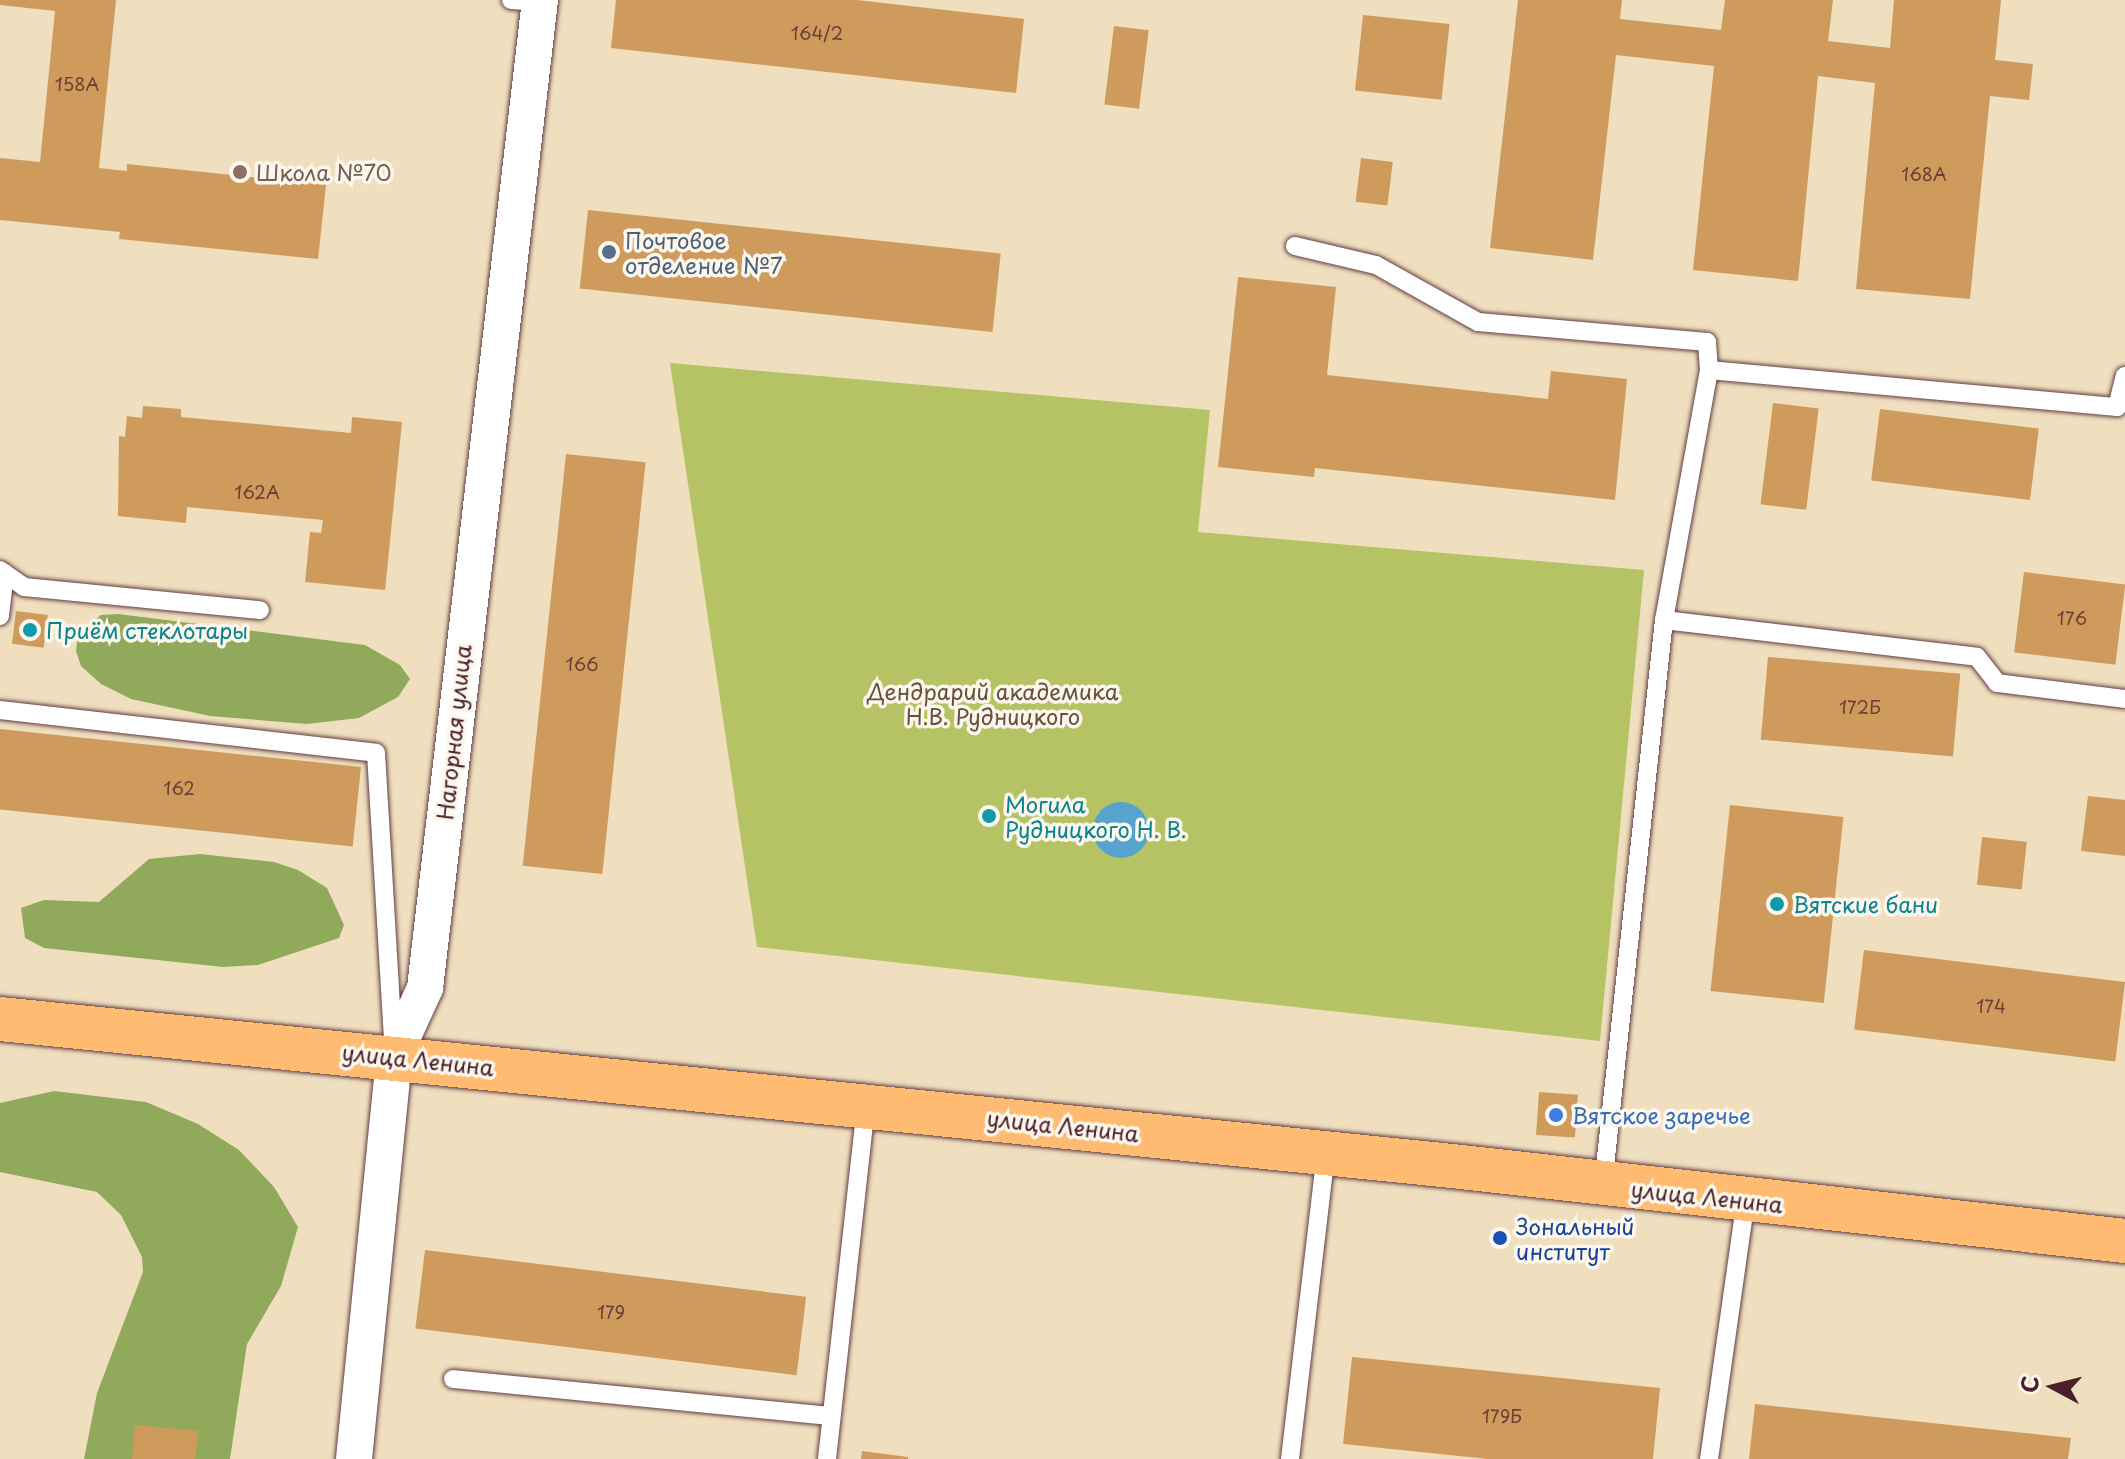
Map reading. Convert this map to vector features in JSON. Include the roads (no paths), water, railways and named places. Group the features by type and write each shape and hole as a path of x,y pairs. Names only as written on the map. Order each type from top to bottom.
{"main road":[{"name":"улица Ленина","path":"0,1019 394,1056 1326,1153 2125,1241"}],"street":[{"name":"Нагорная улица","path":"354,1459 394,1056 425,988 531,1"}],"lane":[{"path":"1295,246 1376,265 1478,322 1707,342 1709,370 1664,620 1603,1185"},
{"path":"1709,370 2117,407 2125,376"},
{"path":"2,572 24,587 260,610"},
{"path":"0,616 2,572"},
{"path":"1664,620 1977,657 1997,683 2125,699"},
{"path":"0,710 376,753 394,1056"},
{"path":"827,1459 866,1105"},
{"path":"1290,1459 1326,1153"},
{"path":"1709,1459 1746,1200"},
{"path":"453,1379 831,1416"}],"water":[{"path":"1121,802 1141,810 1149,830 1141,850 1121,858 1101,850 1093,830 1101,810"}],"place":[{"name":"Школа №70","path":"240,172"},
{"name":"Почтовое отделение №7","path":"609,252"},
{"name":"Приём стеклотары","path":"30,630"},
{"name":"Могила Рудницкого Н. В.","path":"989,816"},
{"name":"Вятские бани","path":"1777,904"},
{"name":"Вятское заречье","path":"1556,1115"},
{"name":"Зональный институт","path":"1500,1238"}],"park label":[{"name":"Дендрарий академика Н.В. Рудницкого","path":"993,702"}]}
